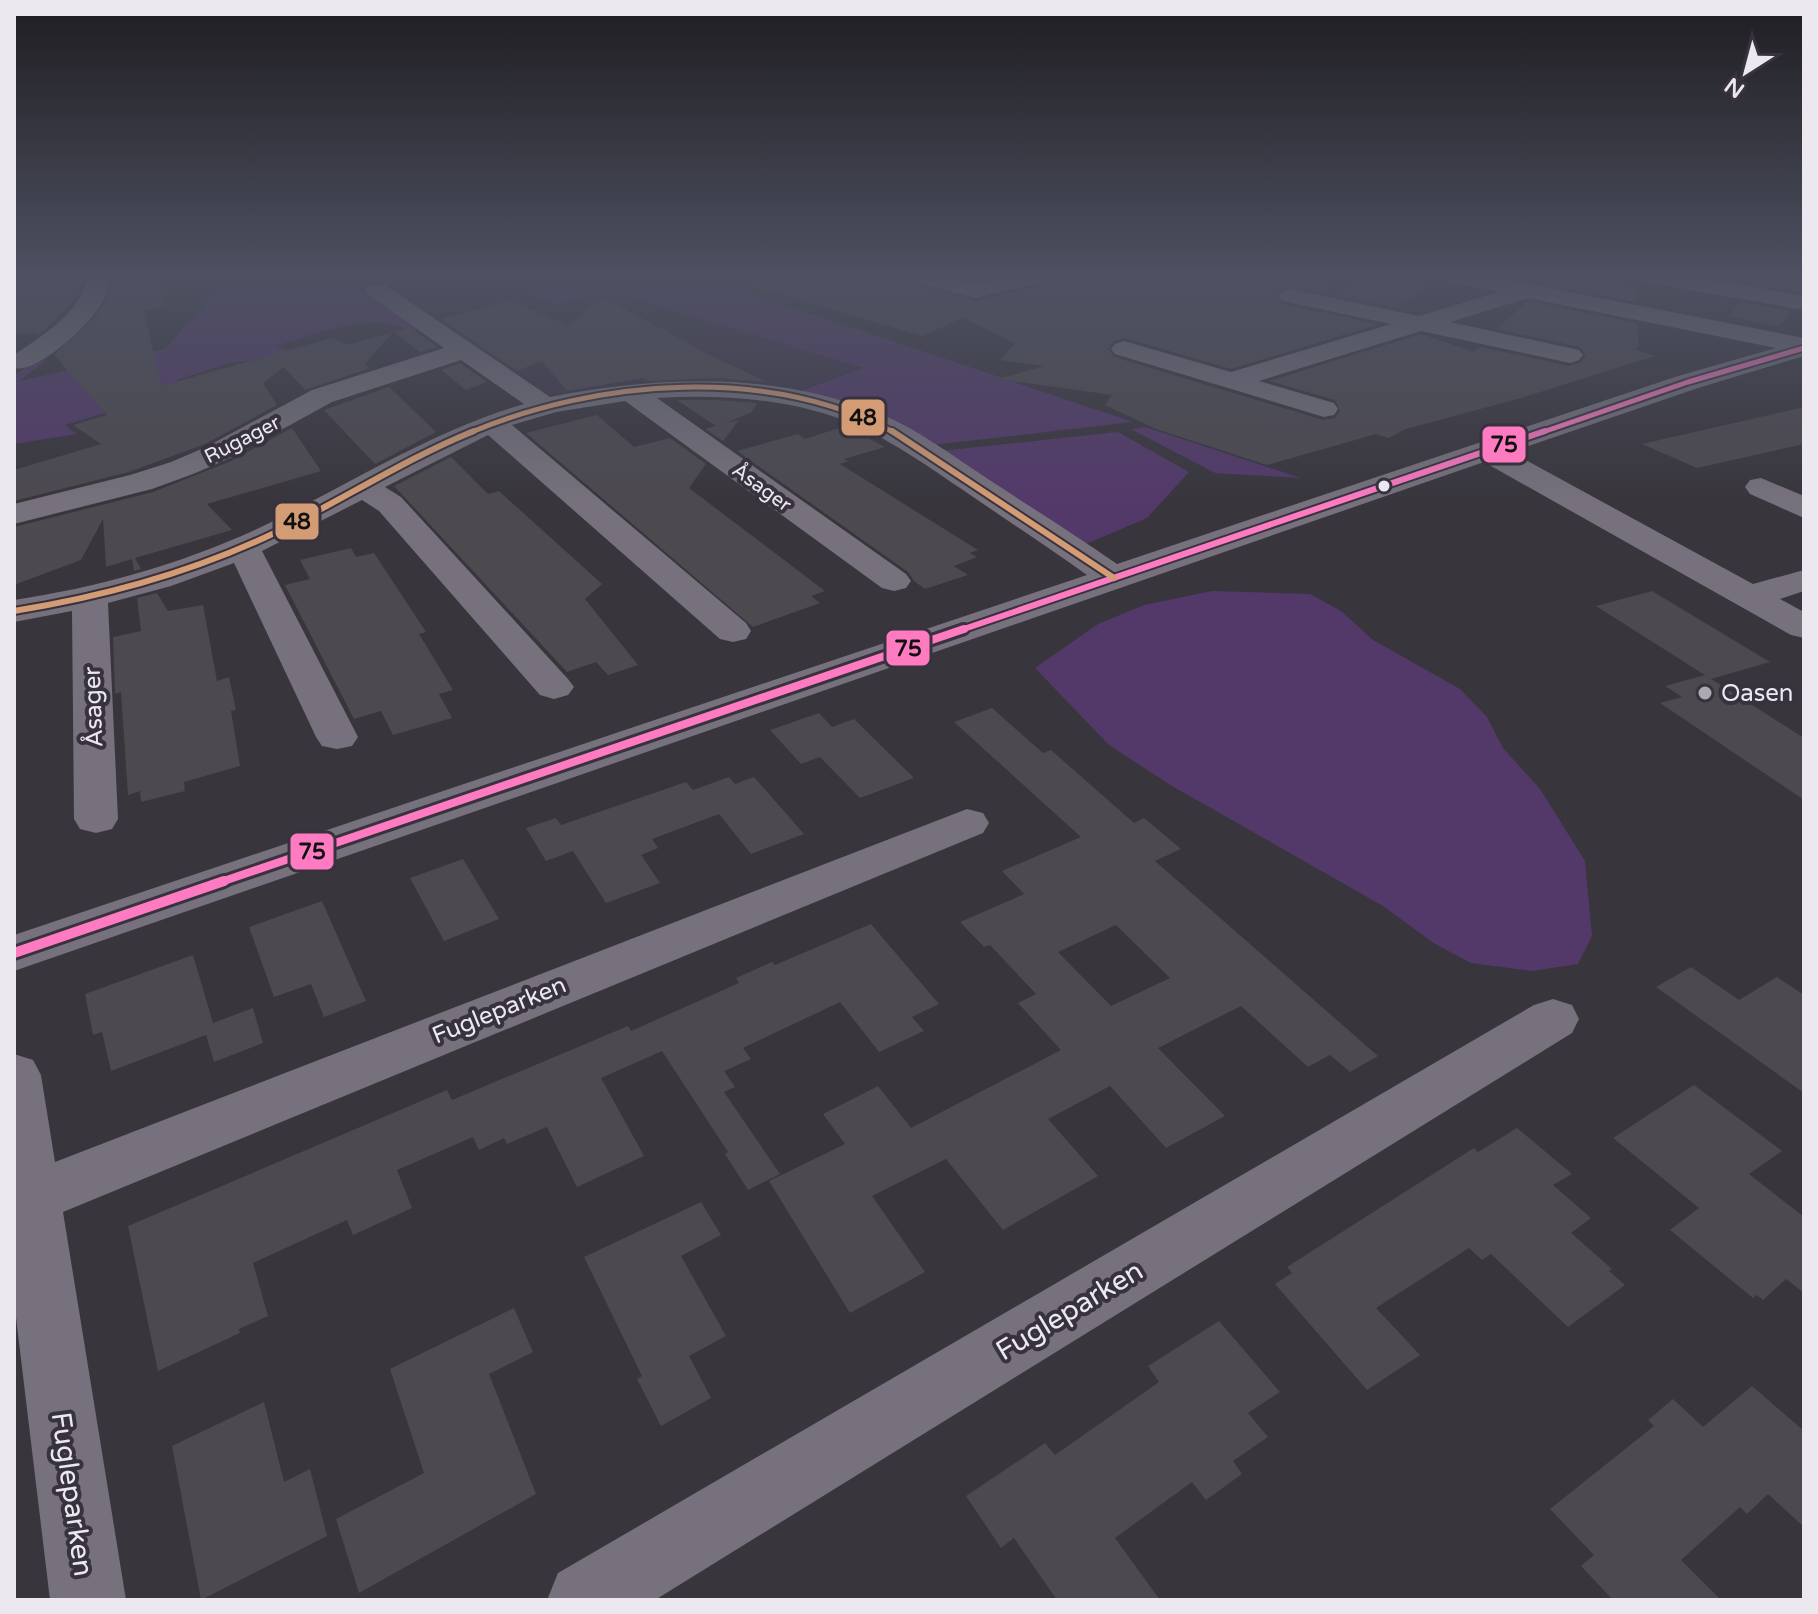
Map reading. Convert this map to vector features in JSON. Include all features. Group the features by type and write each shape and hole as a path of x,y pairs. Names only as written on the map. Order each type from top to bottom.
{"street":[{"path":"21,362 35,351"},
{"name":"Rugager","path":"14,514 141,482 182,468 217,453 322,396 461,351"},
{"path":"467,351 546,407"},
{"path":"1132,351 1324,409"},
{"path":"1231,381 1329,351"},
{"path":"1552,351 1570,355"},
{"path":"14,953 1688,382 1790,351"},
{"path":"14,611 90,596 172,574 243,547 492,423 546,407 631,392 744,391 813,402 873,421 922,449 1114,578"},
{"name":"Åsager","path":"631,392 894,581"},
{"path":"492,423 733,631"},
{"path":"1487,451 1804,627"},
{"path":"362,487 390,504 554,687"},
{"path":"1761,487 1804,508"},
{"path":"243,547 337,737"},
{"path":"1750,597 1804,580"},
{"name":"Åsager","path":"90,596 96,819"},
{"name":"Fugleparken","path":"23,1201 967,823"},
{"name":"Fugleparken","path":"585,1600 1553,1019"},
{"name":"Fugleparken","path":"14,1075 23,1201 88,1600"}],"shaded area":[{"path":"154,351 287,351 295,355 229,363 177,380 197,395 131,405 65,425 77,434 14,444 14,376 28,365 47,360 19,381"},
{"path":"481,351 806,351 861,368 800,390 693,379 544,395"},
{"path":"807,351 923,351 1133,422 932,445 872,411 803,393 803,390 863,368"},
{"path":"1145,427 1301,478 1215,473 1131,429"},
{"path":"1118,432 1189,472 1147,518 1086,544 940,451"},
{"path":"1212,591 1310,594 1341,611 1373,640 1460,689 1487,717 1503,748 1540,789 1585,861 1592,936 1578,964 1532,971 1471,963 1435,944 1383,906 1172,786 1109,745 1035,668 1098,624 1144,605"}],"building":[{"path":"58,351 153,351 161,386 285,351 376,351 365,364 370,368 305,390 284,367 263,383 277,405 205,444 129,472 14,501 14,470 101,444 73,425 107,415 54,355"},
{"path":"488,351 703,351 767,382 717,378 648,381 643,378 567,391 542,361 517,371"},
{"path":"1008,351 1110,351 1114,357 1323,420 1335,418 1340,411 1335,400 1269,381 1365,351 1500,351 1569,366 1581,362 1586,355 1583,351 1641,351 1655,356 1521,398 1406,429 1388,438 1376,434 1267,465 1156,429 1105,405 1112,395 998,379 1044,366 1000,360"},
{"path":"1171,351 1289,351 1231,369"},
{"path":"460,363 487,382 466,390 441,370"},
{"path":"389,387 436,432 375,464 324,410"},
{"path":"677,400 757,403 752,412 726,423 739,420 723,441 705,429 716,426"},
{"path":"1804,407 1804,444 1697,468 1642,444"},
{"path":"597,415 634,447 670,438 706,464 689,488 825,591 811,596 820,603 753,627 526,433"},
{"path":"845,426 885,447 844,459 848,461 840,464 978,550 970,553 977,557 954,566 968,575 925,589 908,572 737,451 798,434 805,439"},
{"path":"292,428 321,471 207,504 232,530 135,558 141,569 134,571 132,559 106,567 103,519 81,560 14,585 14,527 153,492 229,462"},
{"path":"451,457 488,494 499,491 602,584 585,599 638,665 608,675 596,662 567,672 394,486"},
{"path":"351,548 356,557 374,553 426,632 419,634 453,690 439,694 452,718 393,735 381,711 354,719 285,585 310,579 300,560"},
{"path":"1652,591 1770,662 1711,679 1596,606"},
{"path":"157,593 168,611 203,605 217,681 229,677 236,710 231,711 240,766 184,782 185,791 141,802 140,791 128,795 121,692 115,694 113,637 141,631 137,598"},
{"path":"1705,675 1804,738 1804,800 1660,703 1682,697 1665,686"},
{"path":"992,708 1043,753 1051,750 1134,823 1144,818 1181,849 1155,861 1378,1056 1350,1072 1330,1055 1308,1067 1241,1006 1158,1048 1225,1116 1166,1148 1110,1086 1048,1119 1098,1176 1003,1230 946,1159 872,1196 925,1272 850,1313 769,1181 845,1144 823,1114 878,1086 911,1128 1061,1050 1018,1003 1036,994 990,945 984,947 960,922 1024,894 1002,871 1081,837 954,722","holes":["1116,925 1170,978 1111,1006 1058,952"]},
{"path":"819,713 832,727 854,719 914,778 860,798 820,757 801,764 770,730"},
{"path":"729,777 735,784 754,777 804,834 751,854 719,814 652,839 658,848 641,855 660,883 606,903 573,851 546,861 526,828 556,818 561,825 686,782 693,790"},
{"path":"463,859 499,919 444,941 410,878"},
{"path":"322,901 366,1001 324,1017 311,984 274,997 249,927"},
{"path":"871,924 939,1004 912,1017 924,1031 879,1052 840,1002 743,1048 751,1059 724,1071 735,1087 724,1092 780,1174 748,1190 725,1154 728,1152 662,1051 601,1078 644,1156 577,1187 547,1127 507,1144 504,1138 479,1150 473,1137 397,1170 412,1208 353,1235 347,1220 253,1263 268,1316 239,1329 240,1333 158,1371 128,1226 447,1090 452,1100 628,1026 631,1031 739,983 736,978 772,962 775,965"},
{"path":"193,955 213,1023 253,1008 263,1043 214,1062 206,1035 111,1071 102,1032 93,1035 85,994"},
{"path":"1691,967 1739,1000 1777,977 1804,995 1804,1093 1656,987"},
{"path":"1694,1085 1782,1151 1749,1174 1804,1217 1804,1293 1786,1279 1763,1300 1757,1295 1753,1298 1670,1230 1699,1208 1613,1138"},
{"path":"1517,1128 1572,1174 1553,1185 1591,1218 1571,1233 1612,1269 1609,1271 1625,1285 1568,1327 1491,1254 1482,1260 1469,1248 1376,1308 1420,1355 1367,1390 1275,1284 1292,1273 1287,1267 1474,1148 1478,1152"},
{"path":"701,1202 721,1235 681,1256 726,1336 689,1356 711,1398 661,1426 637,1379 642,1376 584,1257"},
{"path":"514,1308 533,1352 489,1374 536,1494 359,1593 336,1519 424,1473 390,1369"},
{"path":"1219,1321 1280,1392 1248,1413 1268,1437 1233,1461 1242,1474 1206,1500 1192,1482 1115,1538 1160,1600 1057,1600 1014,1538 1001,1548 966,1496 1045,1443 1055,1455 1159,1382 1148,1366"},
{"path":"1752,1386 1804,1431 1804,1527 1768,1494 1747,1514 1740,1507 1681,1560 1721,1600 1613,1600 1581,1566 1594,1555 1550,1509 1654,1426 1648,1420 1673,1399 1703,1427"},
{"path":"264,1402 284,1482 310,1469 327,1536 201,1600 172,1446"}],"transit line":[{"name":"75","path":"14,953 1688,382 1793,351"},
{"name":"48","path":"14,611 101,594 214,559 294,523 451,440 498,421 603,395 659,389 715,388 770,393 822,404 870,420 923,449 1114,578"}],"place":[{"name":"Oasen","path":"1705,693"}]}
